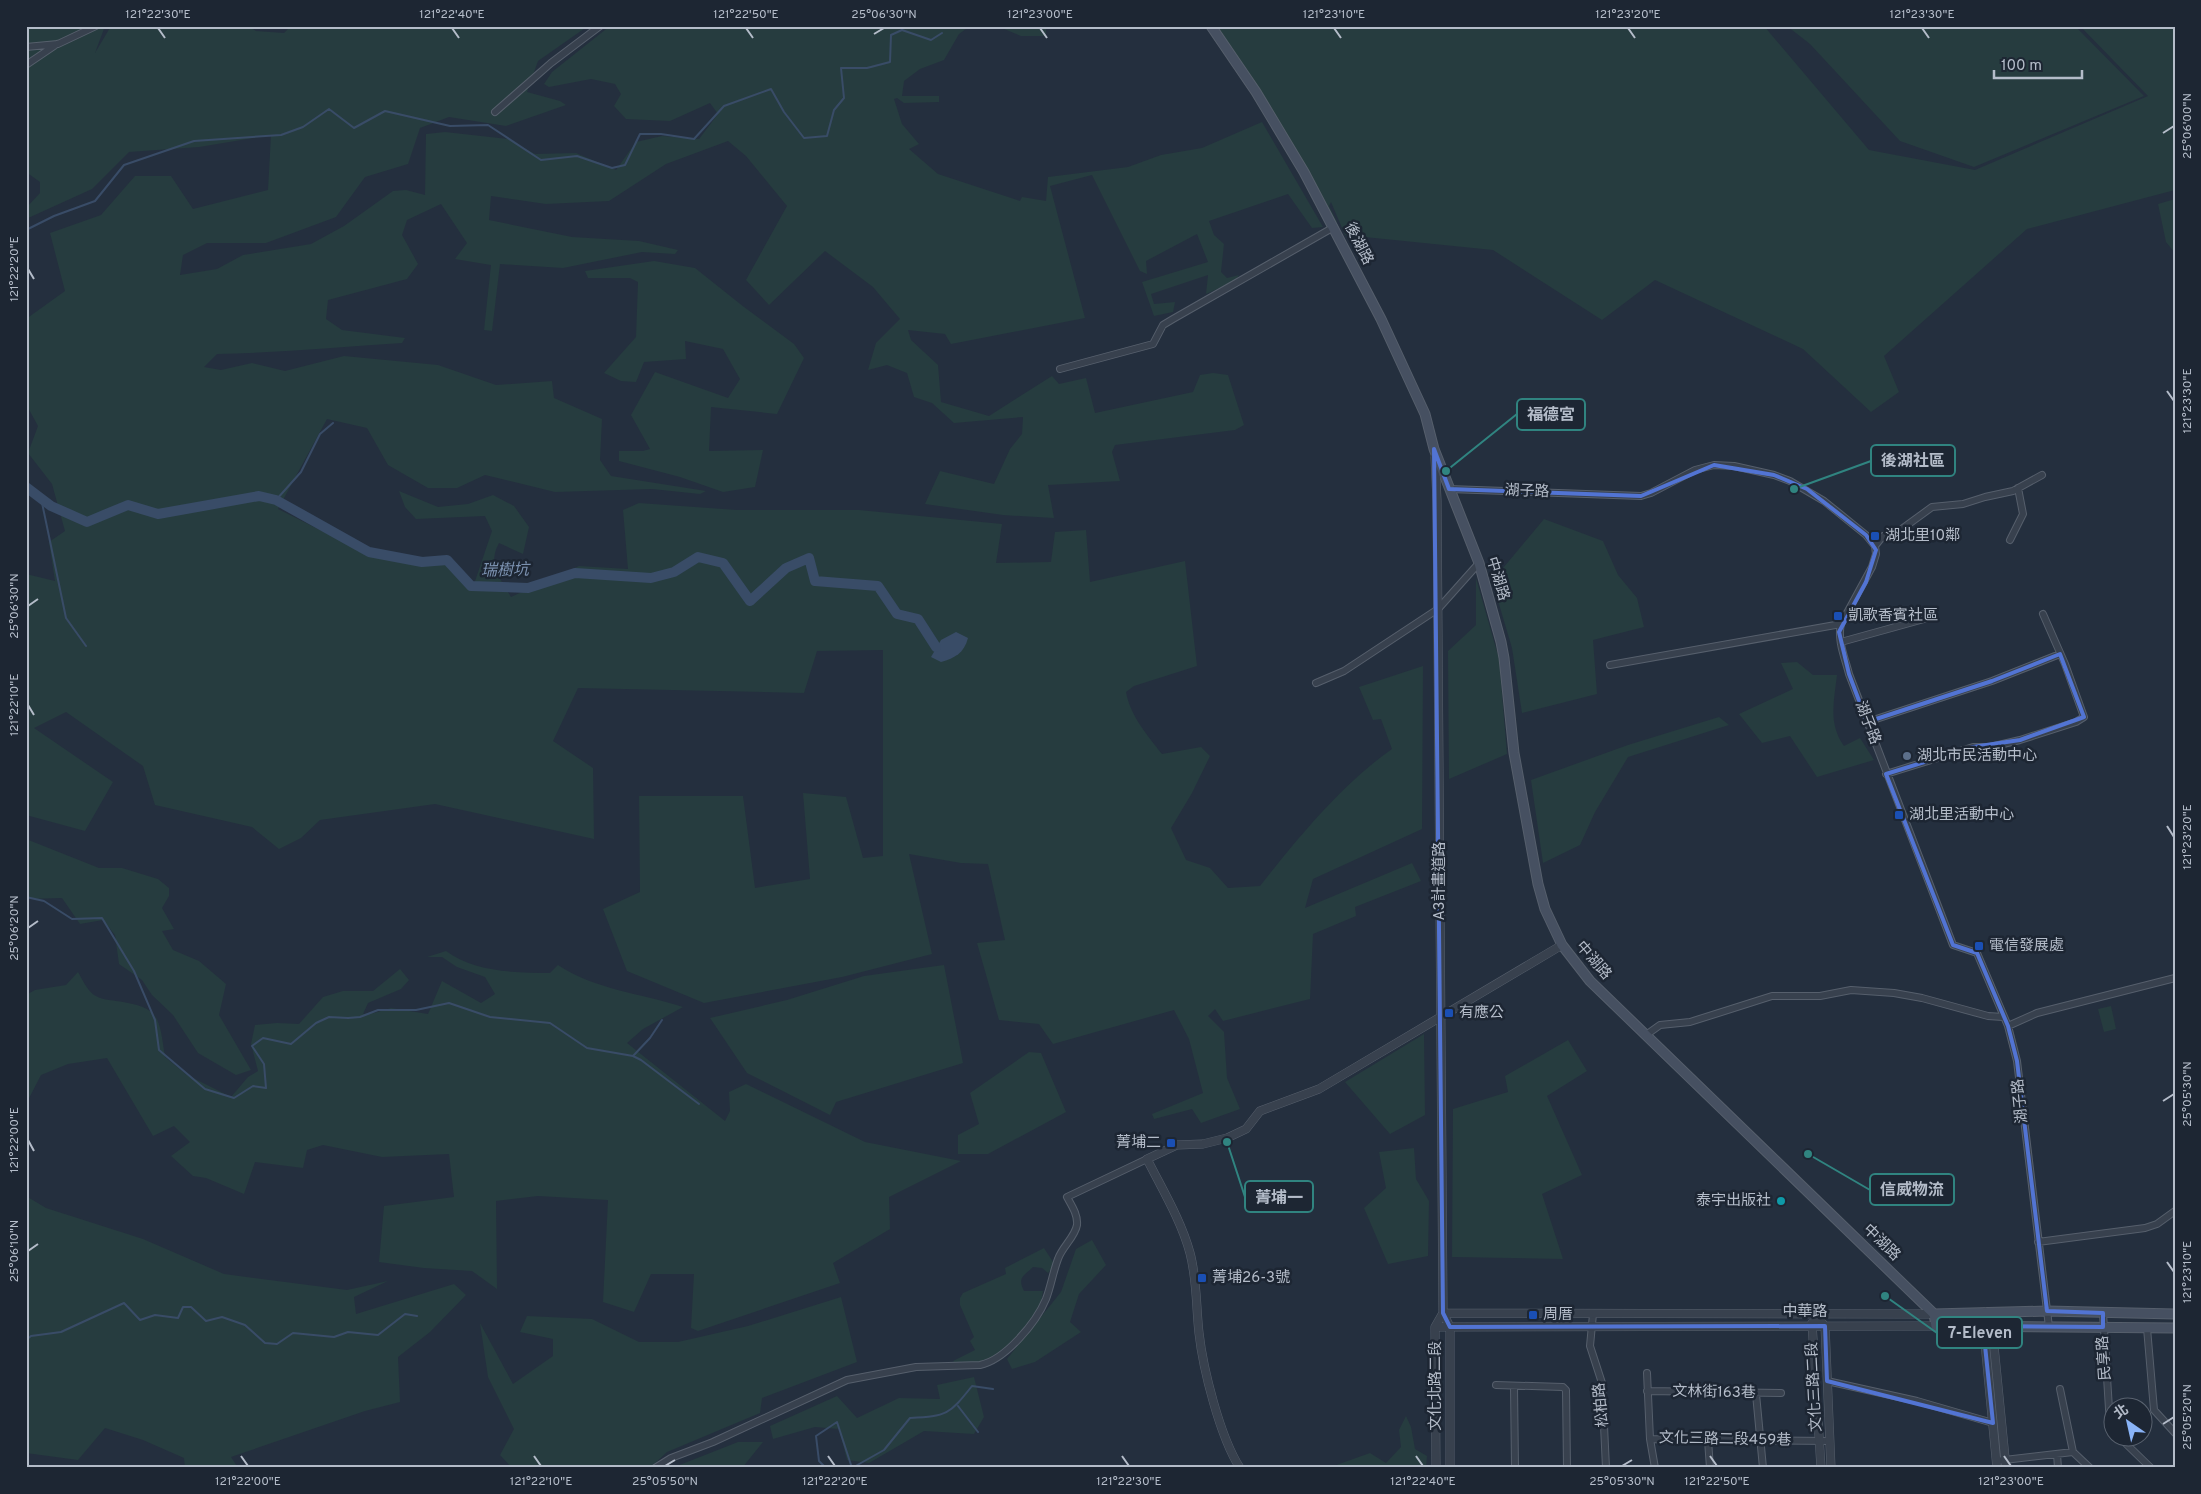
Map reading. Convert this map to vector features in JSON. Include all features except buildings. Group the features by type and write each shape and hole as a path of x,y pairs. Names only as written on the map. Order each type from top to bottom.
{"main road":[{"name":"後湖路","path":"1211,26 1256,92 1334,228 1381,319 1416,394 1449,489"},
{"name":"中湖路","path":"1449,489 1479,563 1504,658 1514,753 1538,884 1545,909 1562,945 1590,981 1934,1314"},
{"name":"中華路","path":"1934,1314 2047,1311 2175,1314"},
{"path":"1934,1314 1936,1326"},
{"name":"中華路","path":"1936,1326 2175,1328"}],"street":[{"path":"26,65 58,44 96,26"},
{"path":"495,112 552,63 600,26"},
{"path":"26,46 58,44"},
{"path":"1060,369 1153,344 1163,325 1334,228"},
{"name":"A3計畫道路","path":"1434,449 1437,501 1443,1313"},
{"name":"湖子路","path":"1449,489 1642,496 1706,466 1714,464 1734,466 1774,475 1806,489 1844,516 1875,546 1876,554 1872,567 1842,624 1840,632 1841,642 1849,674 1953,945 1976,953 2008,1026 2017,1061 2049,1327"},
{"path":"1875,546 1883,536 1899,531 1932,507 1963,504 2018,488 2042,475"},
{"path":"2010,540 2023,514 2018,488"},
{"path":"1316,683 1344,672 1438,609 1479,563"},
{"path":"1886,774 1973,747 1990,747 2020,740 2076,722 2084,717 2043,614"},
{"path":"1841,642 1924,619"},
{"path":"1610,665 1842,624"},
{"path":"1867,722 1992,681 2060,654"},
{"path":"655,1468 671,1458 713,1442 847,1380 916,1367 980,1365 998,1358 1026,1330 1044,1302 1058,1259 1077,1228 1077,1218 1068,1197 1177,1145 1203,1144 1227,1138 1246,1129 1260,1111 1319,1089 1562,945"},
{"path":"2008,1026 2037,1013 2175,978"},
{"path":"1646,1035 1660,1025 1690,1022 1772,996 1820,996 1850,990 1894,993 1922,998 1982,1014 2003,1017"},
{"path":"1146,1159 1172,1208 1190,1253 1197,1288 1199,1333 1212,1391 1222,1431 1240,1468"},
{"path":"2038,1242 2145,1228 2157,1224 2175,1211"},
{"path":"1985,1312 2005,1464"},
{"name":"中華路","path":"1443,1313 1934,1314"},
{"name":"文化北路二段","path":"1443,1313 1450,1327 1450,1468"},
{"name":"文化北路二段","path":"1436,1468 1435,1327 1443,1313"},
{"name":"民享路","path":"2103,1313 2108,1396"},
{"name":"松柏路","path":"1593,1314 1590,1346 1602,1382 1606,1468"},
{"name":"文化三路二段","path":"1814,1314 1812,1326 1821,1468"},
{"name":"文化三路二段","path":"1814,1314 1824,1326 1831,1468"},
{"name":"中華路","path":"1435,1327 1936,1326"},
{"path":"1987,1326 1996,1464 2073,1452"},
{"path":"2147,1328 2154,1410 2175,1433"},
{"path":"1647,1374 1650,1439 1655,1468"},
{"path":"1827,1381 1917,1401 1993,1423"},
{"path":"1496,1385 1560,1385 1566,1390 1567,1468"},
{"path":"1514,1386 1515,1468"},
{"path":"2060,1389 2073,1452 2090,1468"},
{"name":"文林街163巷","path":"1647,1391 1781,1393"},
{"path":"1756,1394 1763,1468"},
{"name":"文化三路二段459巷","path":"1650,1439 1830,1441"},
{"path":"1708,1440 1710,1468"},
{"path":"2128,1446 2151,1468"},
{"path":"2057,1454 2058,1468"}],"highlighted area":[{"path":"1434,449 1449,489 1641,496 1714,465 1774,475 1807,489 1866,535 1876,550 1866,582 1839,632 1849,674 1867,722 1992,681 2060,654 2084,717 2020,740 1973,747 1886,774 1953,945 1977,953 2008,1026 2017,1061 2047,1311 2103,1313 2103,1327 1983,1326 1993,1423 1827,1381 1825,1326 1450,1327 1443,1313"}],"green space":[{"path":"26,26 105,26 95,53 111,26 248,26 256,31 284,33 291,26 415,28 416,26 588,26 538,61 527,92 560,101 566,105 506,126 449,117 420,128 408,164 365,177 336,217 266,243 207,243 183,255 180,275 217,269 243,255 311,244 344,226 393,191 406,190 425,195 426,134 445,132 508,139 535,154 576,153 616,170 636,142 662,136 699,139 718,114 710,103 670,121 626,119 614,106 621,94 615,84 591,79 549,87 544,84 552,72 610,26 970,26 959,34 944,60 920,69 904,81 902,96 939,96 939,102 904,103 897,98 894,99 902,124 919,144 909,149 938,174 1020,201 1022,197 1046,201 1048,177 1128,167 1161,155 1202,148 1262,122 1323,227 1312,228 1288,194 1209,221 1214,235 1224,244 1221,272 1227,278 1239,275 1235,281 1206,294 1208,275 1151,294 1154,304 1175,302 1173,312 1154,316 1142,282 1208,262 1197,234 1146,261 1147,274 1140,271 1092,175 1050,186 1085,318 951,344 945,334 908,330 911,340 938,365 941,402 989,416 1052,376 1059,384 1086,378 1095,413 1193,392 1200,375 1213,373 1228,375 1244,425 1235,430 1115,445 1112,452 1120,481 1048,485 1054,518 1003,515 925,504 940,471 994,484 1010,449 1022,434 1023,417 954,423 932,403 914,397 907,373 887,365 868,370 876,343 900,319 873,287 825,251 769,305 746,280 787,206 746,156 728,141 666,164 609,201 546,204 491,196 489,220 572,237 639,241 678,250 675,254 642,252 563,268 500,264 492,331 484,330 491,265 455,259 467,243 441,204 407,220 402,235 418,264 407,279 328,300 326,319 342,330 405,338 402,343 217,354 204,367 221,370 252,363 285,371 344,356 438,365 496,385 552,381 554,398 602,419 600,460 611,476 706,491 700,494 652,489 555,492 485,475 457,488 428,488 388,465 367,428 327,419 278,509 350,545 403,557 445,561 472,590 492,531 485,516 416,519 405,507 399,491 438,507 468,504 493,495 514,506 529,527 523,554 499,543 494,558 496,571 511,597 579,566 628,569 623,510 639,503 737,510 859,510 1002,524 996,563 1051,562 1055,532 1086,530 1090,582 1185,561 1197,666 1134,686 1126,692 1135,717 1162,754 1201,747 1210,756 1192,793 1171,828 1186,860 1210,868 1228,888 1260,886 1305,831 1338,795 1392,749 1381,719 1373,720 1359,687 1423,666 1422,829 1313,879 1305,908 1412,863 1421,881 1355,907 1356,916 1313,934 1310,999 1223,1021 1215,1009 1208,1016 1224,1032 1227,1078 1240,1109 1201,1123 1192,1109 1154,1119 1152,1114 1203,1093 1189,1039 1174,1010 1053,1044 1039,1024 999,1020 977,943 1005,940 988,864 961,863 909,854 932,954 842,977 704,1003 627,971 603,909 640,892 639,796 743,796 755,888 810,879 803,793 846,797 863,858 883,856 883,650 817,651 804,693 578,688 553,741 593,768 594,839 435,804 320,820 301,838 279,849 252,827 155,805 143,766 66,712 34,728 113,782 85,831 26,815 26,574 55,581 49,542 65,531 52,484 28,453 38,426 26,404 26,319 65,291 50,233 101,215 135,176 171,176 193,209 268,190 271,135 199,147 129,152 92,189 26,219 26,208 40,193 40,182 26,172"},
{"path":"997,26 1046,26 1046,36 1021,36"},
{"path":"1215,26 1764,26 1869,150 1975,170 2148,96 2080,26 2175,26 2175,190 2027,229 1884,356 1899,392 1871,412 1803,349 1655,280 1602,320 1493,250 1345,235 1331,202 1329,206 1337,222 1334,222"},
{"path":"1787,26 2075,26 2144,96 1974,167 1900,141 1810,44"},
{"path":"2175,199 2175,253 2166,242 2158,204"},
{"path":"654,261 695,268 794,344 804,358 777,414 711,407 709,451 763,450 755,487 723,492 680,477 619,461 619,451 643,451 650,449 631,415 655,372 728,398 740,379 723,349 685,341 686,359 644,362 636,382 621,381 604,373 636,337 638,282 630,278 588,278 585,271"},
{"path":"1544,519 1603,541 1618,575 1637,598 1644,627 1593,640 1597,694 1522,713 1512,648 1491,577 1499,573"},
{"path":"1476,578 1499,659 1507,754 1449,779 1448,651 1476,625"},
{"path":"1797,662 1813,675 1837,675 1833,712 1839,738 1844,746 1860,738 1874,760 1817,777 1790,736 1762,743 1739,714 1793,689 1781,663"},
{"path":"1719,717 1729,725 1628,757 1595,812 1580,845 1543,863 1531,780 1628,745"},
{"path":"26,839 99,868 122,868 158,879 169,888 169,896 162,908 174,929 162,931 173,950 199,961 226,984 219,1015 251,1070 236,1075 198,1053 173,1015 152,995 142,980 119,964 115,935 103,920 80,924 62,898 26,899"},
{"path":"446,951 469,963 510,972 550,973 558,965 603,986 683,1007 643,1029 627,1043 725,1121 730,1111 729,1092 746,1084 865,1142 961,1161 889,1197 890,1229 833,1263 840,1283 698,1331 691,1328 694,1274 651,1274 634,1312 603,1302 608,1200 538,1196 496,1201 497,1289 472,1271 424,1268 379,1262 384,1206 454,1197 449,1154 382,1157 323,1145 307,1150 303,1168 255,1162 244,1194 206,1178 193,1176 171,1156 190,1142 174,1126 153,1136 107,1058 68,1064 41,1075 26,1104 26,995 35,990 66,985 78,972 94,995 105,999 130,1003 149,1011 155,1016 158,1023 165,1057 187,1075 231,1097 248,1077 258,1071 251,1044 255,1025 299,1024 323,997 343,991 373,991 400,969 409,980 401,989 368,1003 363,1014 391,1008 428,1014 442,981 481,1003 495,994 485,977 457,967 442,957 427,957"},
{"path":"944,965 963,1063 836,1102 830,1115 747,1073 710,1018 787,1000 864,976"},
{"path":"2111,1006 2116,1029 2104,1032 2098,1009"},
{"path":"1424,1034 1425,1115 1390,1134 1345,1082"},
{"path":"1568,1040 1587,1071 1547,1096 1582,1175 1542,1194 1563,1259 1452,1257 1453,1109 1508,1092 1505,1076"},
{"path":"1029,1052 1041,1053 1066,1112 988,1154 958,1154 958,1135 979,1124 970,1093"},
{"path":"1414,1148 1416,1179 1429,1201 1428,1256 1388,1264 1364,1208 1386,1188 1379,1152"},
{"path":"26,1196 46,1208 143,1239 224,1274 347,1290 388,1281 354,1297 356,1314 454,1284 466,1295 430,1332 398,1357 400,1402 365,1411 231,1457 238,1468 185,1468 184,1458 143,1440 105,1428 78,1460 26,1453"},
{"path":"1092,1240 1106,1265 1079,1294 1070,1322 1081,1332 1035,1362 1012,1369 1007,1359 1061,1292 1076,1249"},
{"path":"1044,1248 1055,1265 1048,1273 1042,1268 1033,1267 1021,1280 1024,1291 1043,1291 1040,1309 997,1360 956,1365 953,1361 975,1350 970,1341 974,1337 960,1305 960,1298 963,1293 1006,1274 1005,1268"},
{"path":"841,1297 857,1362 762,1398 760,1413 667,1452 650,1468 512,1468 500,1455 514,1429 488,1377 480,1323 513,1384 553,1356 553,1339 520,1332 527,1316 592,1319 639,1342 678,1342 748,1326"},
{"path":"974,1377 984,1417 974,1434 924,1431 869,1463 847,1460 839,1429 815,1427 773,1439 770,1426 837,1396 857,1418 899,1398 940,1399 937,1385"},
{"path":"1406,1416 1411,1427 1415,1449 1427,1456 1426,1468 1328,1468 1370,1453 1386,1463 1401,1447 1399,1430"},
{"path":"738,1442 763,1442 742,1468 672,1468"}],"water":[{"path":"956,632 968,638 964,648 955,657 941,662 931,657 941,640"}],"waterway":[{"path":"26,230 54,216 95,201 124,165 194,141 281,135 303,127 329,109 354,128 385,111 450,126 488,125 541,160 577,156 612,168 625,165 640,134 661,134 694,139 724,106 771,89 784,112 804,138 827,136 834,110 844,98 841,68 867,68 890,62 891,35 902,30 931,40 942,33"},
{"path":"276,500 301,472 320,434 333,423"},
{"name":"瑞樹坑","path":"26,487 51,506 87,522 128,505 158,514 259,496 276,500 369,552 422,562 447,560 471,586 528,588 575,573 651,578 674,572 698,557 723,563 750,601 786,568 809,558 815,581 878,586 897,614 918,619 936,647"},
{"path":"41,498 66,618 86,646"},
{"path":"26,897 44,901 72,919 102,918 134,971 155,1020 159,1050 205,1089 234,1098 253,1086 266,1088 264,1064 252,1046 263,1038 291,1044 316,1023 329,1017 360,1017 378,1010 416,1010 449,1003 490,1017 550,1023 587,1048 633,1056 699,1104"},
{"path":"633,1056 650,1038 662,1020"},
{"path":"26,1340 31,1336 61,1332 124,1303 140,1320 155,1315 178,1318 183,1307 191,1307 206,1321 222,1317 245,1325 265,1343 277,1344 293,1333 334,1337 348,1332 378,1335 405,1314 417,1316"},
{"path":"852,1468 884,1450 910,1418 940,1415 946,1412 958,1403 972,1386 993,1389"},
{"path":"958,1406 978,1432"},
{"path":"826,1468 819,1461 816,1436 837,1422 852,1468"}],"place":[{"name":"福德宮","path":"1446,471"},
{"name":"後湖社區","path":"1794,489"},
{"name":"湖北里10鄰","path":"1875,536"},
{"name":"凱歌香賓社區","path":"1838,616"},
{"name":"湖北市民活動中心","path":"1907,756"},
{"name":"湖北里活動中心","path":"1899,815"},
{"name":"電信發展處","path":"1979,946"},
{"name":"有應公","path":"1449,1013"},
{"name":"菁埔一","path":"1227,1142"},
{"name":"菁埔二","path":"1171,1143"},
{"name":"信威物流","path":"1808,1154"},
{"name":"泰宇出版社","path":"1781,1201"},
{"name":"菁埔26-3號","path":"1202,1278"},
{"name":"7-Eleven","path":"1885,1296"},
{"name":"周厝","path":"1533,1315"}]}
